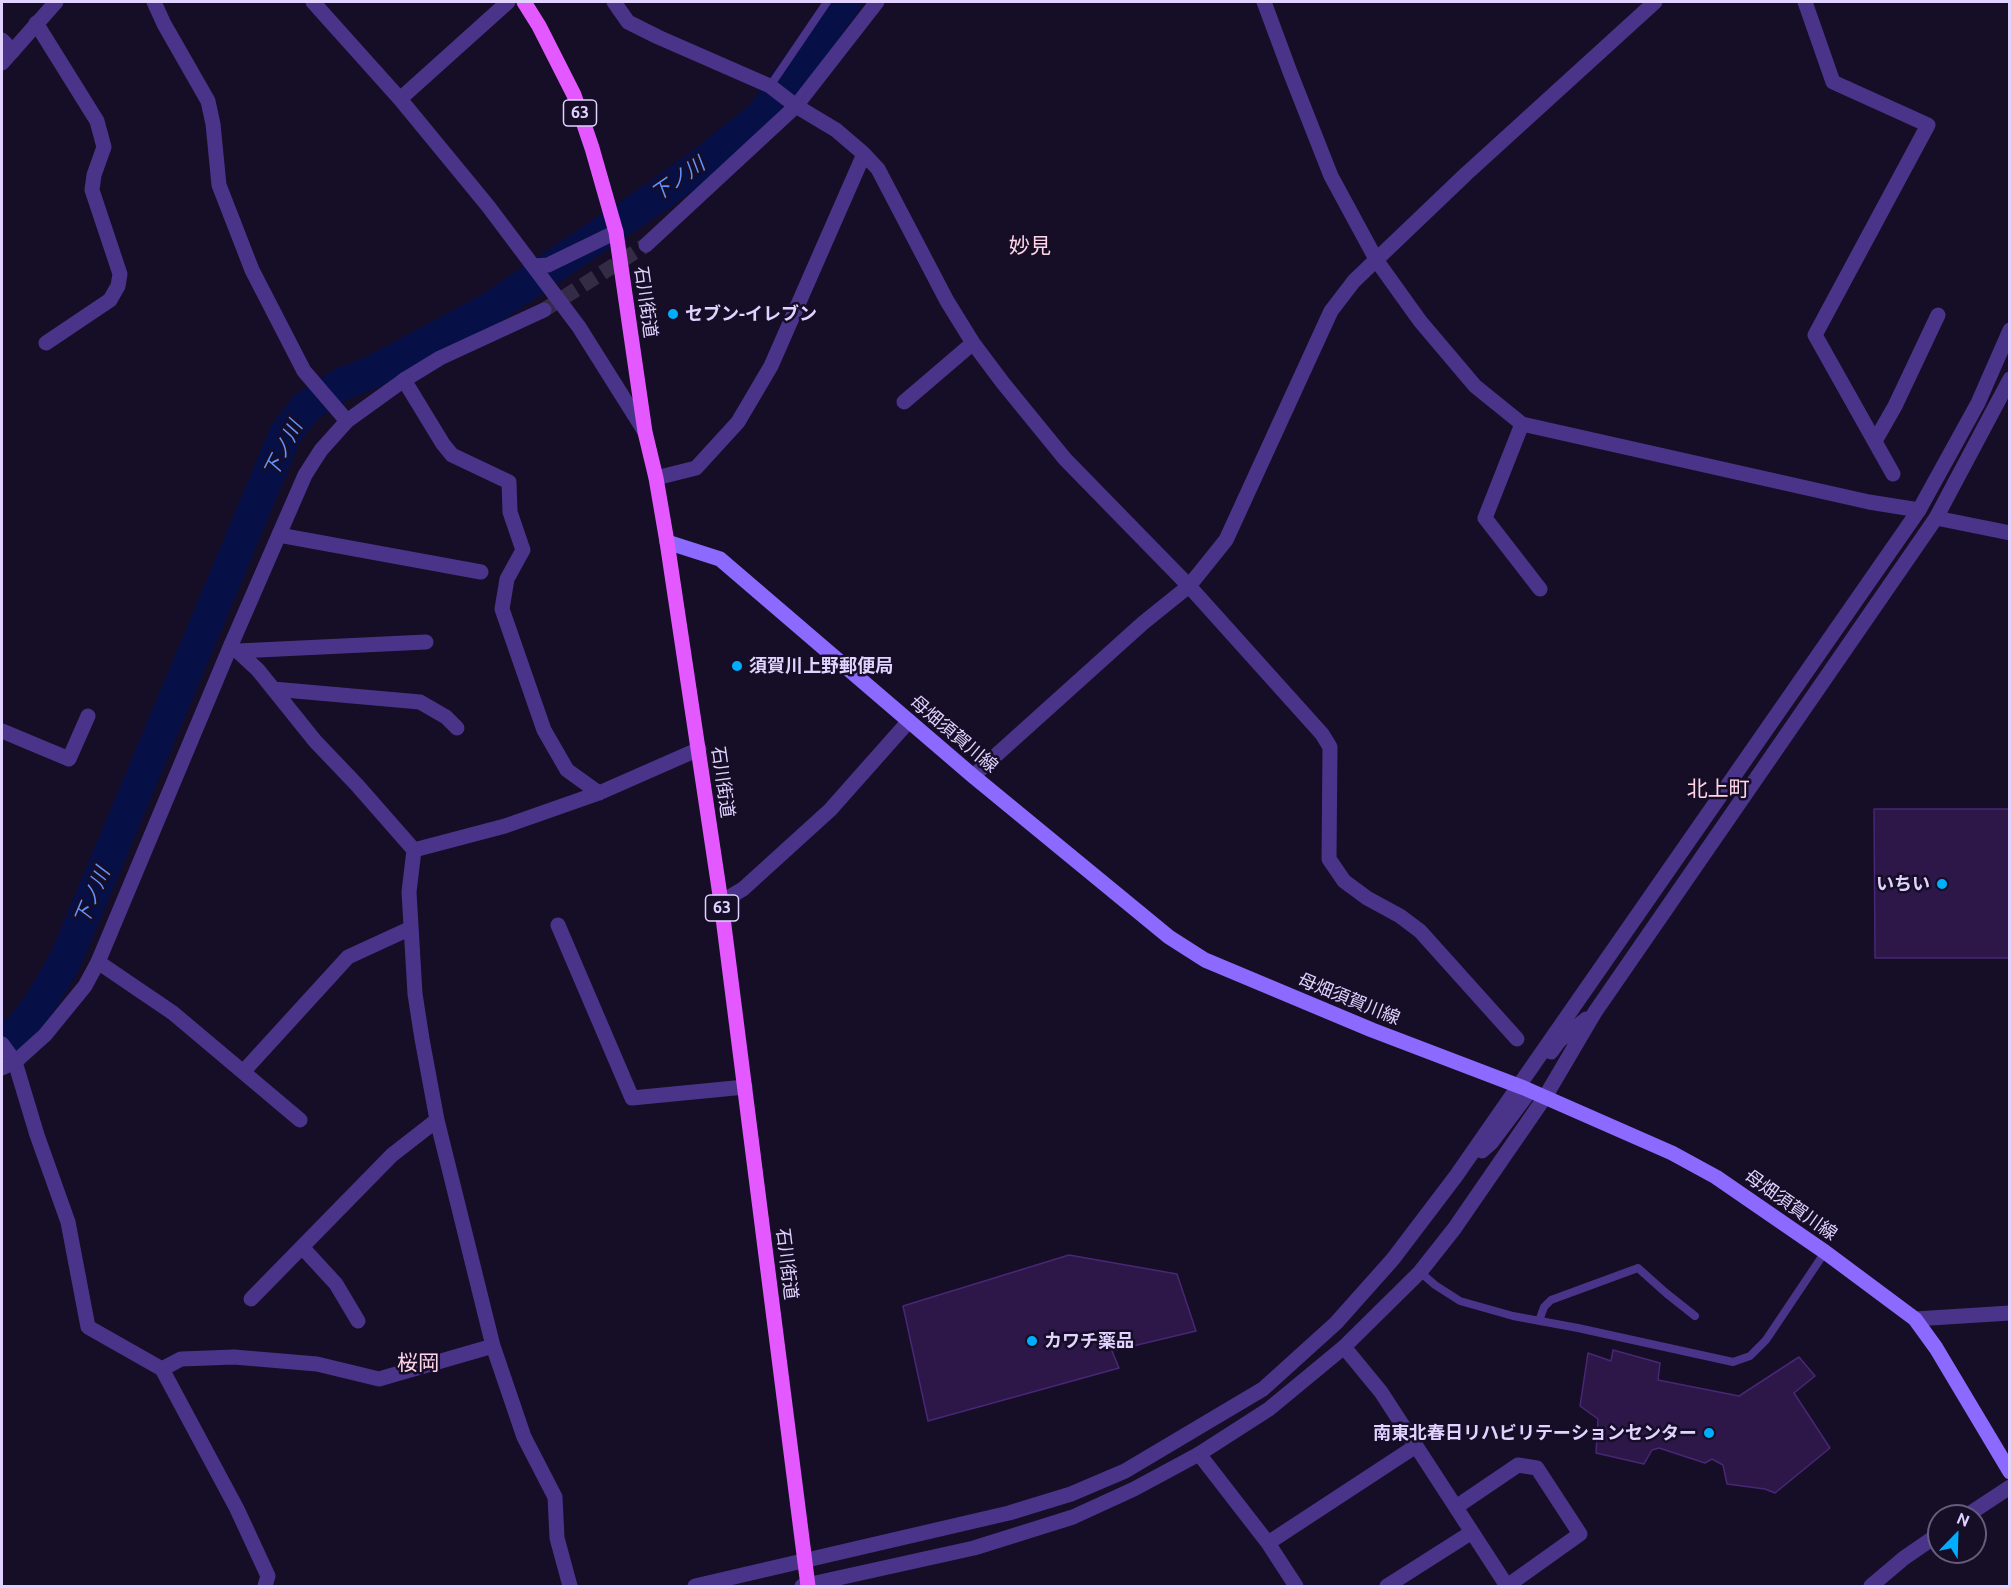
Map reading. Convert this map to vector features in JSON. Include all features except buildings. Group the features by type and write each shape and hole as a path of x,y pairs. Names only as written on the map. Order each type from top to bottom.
{"main road":[{"name":"石川街道","path":"524,2 539,26 573,95 592,148 616,232 645,432 667,542 721,902 805,1561 806,1586"},
{"name":"母畑須賀川線","path":"667,542 720,559 973,776 1169,937 1205,960 1372,1030 1524,1088 1672,1153 1708,1172 1825,1252 1915,1320 1936,1348 2010,1472"}],"street":[{"path":"2,63 7,45 36,23 56,2"},
{"path":"154,2 208,101 213,124 219,185 252,270 304,371 347,421"},
{"path":"312,2 400,99 489,206 579,327 645,432"},
{"path":"400,99 508,2"},
{"path":"614,2 628,22 770,86 796,106 836,130 878,169 947,301 973,343 1065,459 1189,586 1322,734 1330,747 1329,859 1344,881 1367,898 1400,916 1420,932 1516,1039"},
{"path":"646,245 796,106 877,2"},
{"path":"1264,2 1331,176 1377,261 1420,321 1475,386 1522,424 1869,502 1919,510"},
{"path":"973,776 1143,622 1189,586 1226,540 1331,311 1354,281 1466,174 1655,2"},
{"path":"1805,2 1833,81 1928,125 1815,335 1893,474"},
{"path":"36,23 97,121 104,147 94,175 92,189 120,274 118,286 110,300 46,343"},
{"path":"656,478 696,468 738,422 771,366 864,154"},
{"path":"534,266 548,266 616,232"},
{"path":"265,1587 268,1576 237,1509 162,1369 88,1328 68,1222 7,1057 45,1035 85,986 98,962 235,648 279,535 305,476 321,450 347,421 404,380 440,358 544,310"},
{"path":"1875,441 1895,406 1938,315"},
{"path":"694,1587 1009,1513 1071,1494 1135,1465 1263,1389 1328,1330 1394,1259 1456,1176 1491,1143 1524,1088 1919,510 1978,403 2010,330"},
{"path":"904,402 973,343"},
{"path":"806,1586 974,1548 1073,1516 1134,1489 1199,1454 1269,1409 1344,1347 1420,1272 1454,1229 1545,1097 1595,1012 1936,518 2010,379"},
{"path":"404,380 442,444 452,455 509,482 510,512 523,550 507,579 502,609 544,729 567,770 599,793"},
{"path":"1522,424 1485,518 1540,589"},
{"path":"1936,518 2010,533"},
{"path":"279,535 482,572"},
{"path":"235,648 426,642"},
{"path":"235,648 258,670 315,741 414,850 409,892 415,994 437,1120 493,1346 524,1437 555,1497 557,1538 570,1587"},
{"path":"273,689 420,702 446,717 457,728"},
{"path":"2,731 69,759 88,716"},
{"path":"721,902 743,889 830,810 909,721"},
{"path":"414,850 505,826 599,793 699,749"},
{"path":"558,925 632,1098 745,1087"},
{"path":"243,1072 348,957 411,928"},
{"path":"98,962 173,1014 300,1120"},
{"path":"1524,1088 1559,1041 1595,1012"},
{"path":"251,1299 392,1155 437,1120"},
{"path":"302,1247 336,1284 358,1321"},
{"path":"1915,1320 2010,1313"},
{"path":"162,1369 181,1359 234,1357 316,1364 380,1379 493,1346"},
{"path":"1344,1347 1381,1392 1456,1508 1507,1586 1580,1534 1537,1468 1518,1465 1456,1508"},
{"path":"1268,1544 1416,1446"},
{"path":"1199,1454 1268,1544 1296,1587"},
{"path":"1984,1504 2010,1486"},
{"path":"1387,1587 1472,1532"},
{"path":"1871,1587 1904,1558 1927,1542"}],"lane":[{"path":"770,86 827,2"},
{"path":"1420,1272 1460,1301 1514,1316 1733,1362 1750,1356 1766,1340 1825,1252"},
{"path":"1539,1321 1544,1307 1551,1300 1638,1268 1695,1316"}],"waterway":[{"name":"下ノ川","path":"2,1040 18,1033 39,1005 65,961 286,433 306,407 340,385 372,372 490,309 710,158 763,115 845,2"}],"tunnel":[{"path":"544,310 646,245"}],"place":[{"name":"セブン-イレブン","path":"673,314"},
{"name":"須賀川上野郵便局","path":"737,666"},
{"name":"いちい","path":"1942,884"},
{"name":"カワチ薬品","path":"1032,1341"},
{"name":"南東北春日リハビリテーションセンター","path":"1709,1433"}],"district":[{"name":"妙見","path":"1030,246"},
{"name":"北上町","path":"1718,789"},
{"name":"桜岡","path":"418,1363"}]}
